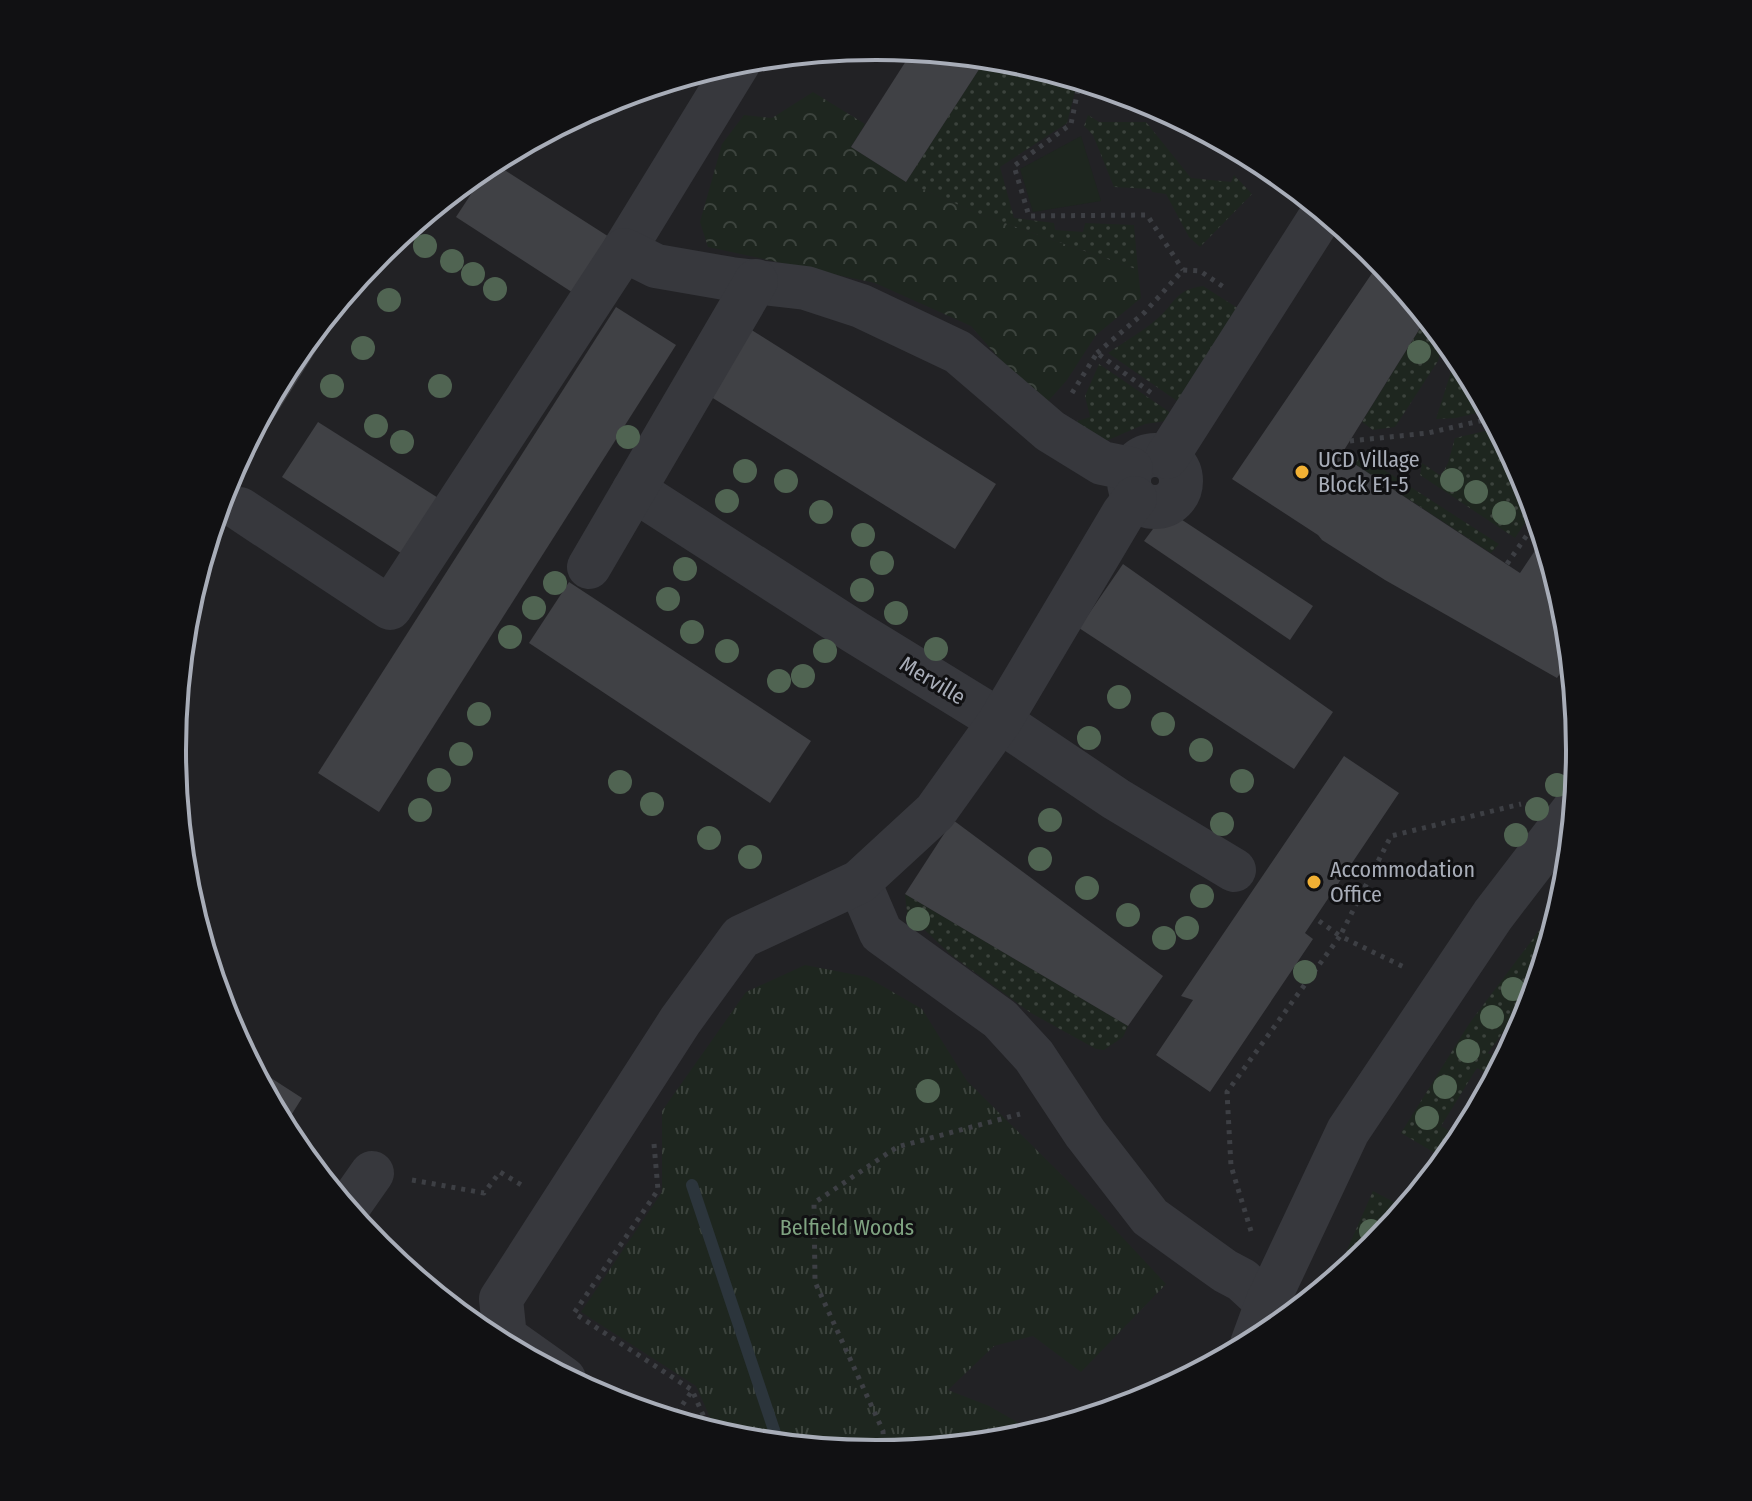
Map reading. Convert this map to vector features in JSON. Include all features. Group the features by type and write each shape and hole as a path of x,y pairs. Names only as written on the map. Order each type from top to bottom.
{"street":[{"path":"240,509 390,608 624,250 731,76"},
{"path":"505,1332 501,1299 680,1021 741,937 859,882 935,812 1000,721 1156,461 1318,220"},
{"path":"624,250 656,266 806,288 861,306 958,352 1050,431 1102,463 1156,461"},
{"path":"589,567 756,281"},
{"name":"Merville","path":"634,490 1000,721 1116,799 1234,870"},
{"path":"1259,1326 1348,1131 1493,915 1555,813"},
{"path":"859,882 881,933 1000,1019 1034,1056 1085,1133 1150,1217 1242,1280 1267,1303"},
{"path":"353,1201 372,1173"}],"path":[{"path":"1078,91 1071,124 1014,166 1029,216 1147,215 1183,270"},
{"path":"1183,270 1200,271 1260,310"},
{"path":"1050,431 1097,353 1145,312 1183,270"},
{"path":"1097,353 1156,461"},
{"path":"1350,441 1428,433 1482,421"},
{"path":"1507,564 1530,530"},
{"path":"1251,1232 1231,1166 1227,1092 1340,936 1391,836 1555,813"},
{"path":"1319,921 1340,936 1406,968"},
{"path":"883,1441 883,1431 815,1282 814,1203 897,1147 1013,1116 1063,1099"},
{"path":"652,1130 658,1190 574,1313 692,1390 705,1419"},
{"path":"678,1411 692,1390"}],"shaded area":[{"path":"831,61 921,61 966,66 1011,73 1098,97 1181,131 1221,153 1260,176 1331,231 1395,295 1424,330 1474,405 1495,445 1514,486 1543,572 1561,660 1565,705 1565,796 1561,841 1543,929 1530,972 1514,1015 1474,1096 1424,1171 1395,1206 1331,1270 1296,1298 1260,1325 1181,1370 1098,1404 1055,1417 1011,1428 921,1440 831,1440 786,1435 741,1428 654,1404 571,1370 531,1348 492,1325 421,1270 357,1206 328,1171 278,1096 257,1056 238,1015 209,929 191,841 187,796 187,705 191,660 209,572 222,529 238,486 278,405 328,330 357,295 421,231 456,203 492,176 571,131 654,97 697,84 741,73"}],"green space":[{"path":"980,68 1075,90 1067,123 1000,167 1014,218 1054,223 1055,230 1083,232 1085,223 1134,225 1138,270 979,214 906,182"},
{"path":"813,92 865,124 851,147 906,182 979,214 1138,270 1141,298 1096,335 1067,380 1042,408 971,326 875,283 708,247 700,222 722,144 744,115 772,118"},
{"path":"1088,115 1099,122 1146,122 1191,178 1231,182 1234,175 1252,194 1200,247 1189,237 1166,194 1152,192 1151,189 1114,187 1093,135 1084,126"},
{"path":"1081,136 1101,201 1033,212 1020,169"},
{"path":"1203,286 1239,309 1180,403 1108,353 1151,324 1181,294"},
{"path":"1421,327 1440,353 1438,361 1395,427 1373,430 1362,422"},
{"path":"1099,364 1171,413 1166,421 1145,424 1106,441 1089,435 1077,421 1090,417 1085,396"},
{"path":"1452,370 1478,413 1436,419"},
{"path":"1487,430 1527,520 1515,538 1420,475 1422,463 1441,476 1455,438"},
{"path":"1361,455 1499,544 1491,553 1355,464"},
{"path":"905,894 1128,1026 1123,1037 1104,1050 1096,1049 1031,1013 951,955 907,913"},
{"path":"1544,924 1514,1015 1488,1053 1494,1057 1486,1073 1477,1068 1441,1126 1451,1132 1436,1154 1401,1133 1469,1024"},
{"name":"Belfield Woods","path":"805,965 867,977 922,1009 967,1081 1096,1209 1166,1284 1081,1372 1033,1336 994,1346 948,1390 989,1406 1022,1425 921,1440 876,1441 786,1435 712,1421 696,1386 581,1312 662,1192 662,1111 746,992"},
{"path":"1373,1191 1397,1204 1364,1239 1343,1258"}],"building":[{"path":"906,61 980,68 906,182 851,147"},
{"path":"503,169 617,242 581,298 456,217 474,190"},
{"name":"UCD Village Block E1-5","path":"1373,272 1421,326 1341,455 1520,573 1536,549 1553,616 1562,671 1557,678 1385,580 1232,479"},
{"path":"616,307 676,345 379,812 318,773"},
{"path":"332,325 259,442 278,405"},
{"path":"750,329 996,484 955,549 708,395"},
{"path":"318,422 443,501 407,557 282,477"},
{"path":"1167,510 1313,606 1290,640 1144,541"},
{"path":"1123,564 1333,712 1294,769 1079,628"},
{"path":"569,582 811,741 770,803 529,643"},
{"path":"1344,756 1399,793 1305,933 1313,939 1210,1092 1156,1055 1193,1000 1181,996"},
{"path":"953,820 1163,976 1128,1026 905,894"},
{"path":"267,1075 302,1098 291,1116"}],"waterway":[{"path":"692,1185 775,1433"}],"place":[{"name":"UCD Village Block E1-5","path":"1302,472"},
{"name":"Accommodation Office","path":"1314,882"}]}
